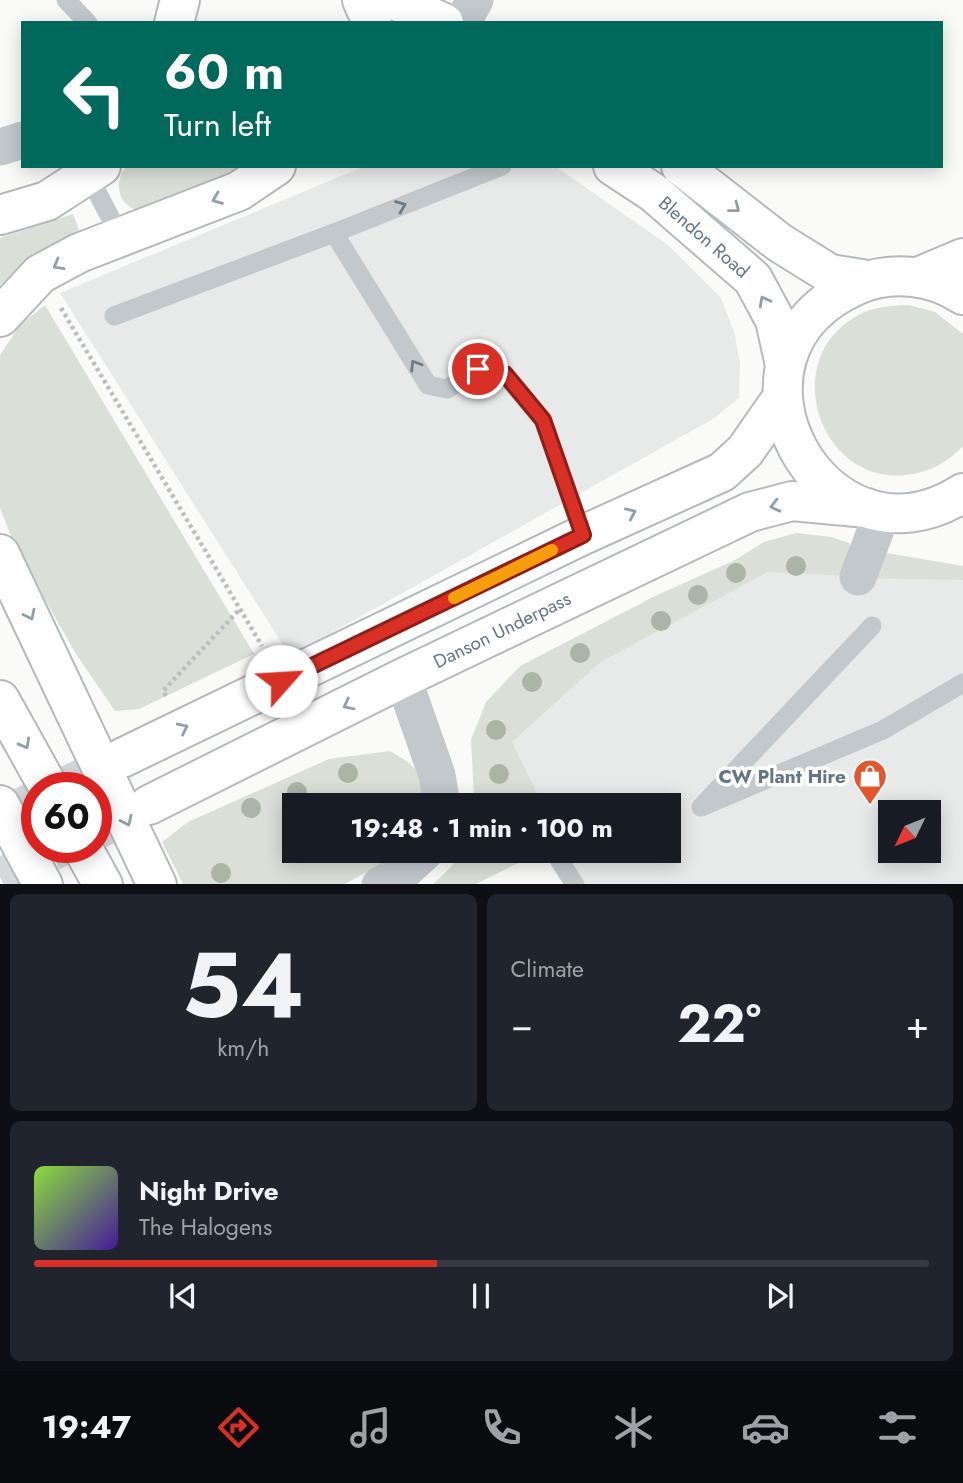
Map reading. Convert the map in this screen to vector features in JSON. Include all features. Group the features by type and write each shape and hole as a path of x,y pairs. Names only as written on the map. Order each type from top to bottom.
{"main road":[{"path":"175,21 180,0"},
{"path":"362,0 371,21"},
{"path":"394,0 440,21"},
{"path":"0,317 40,274 79,253 239,191 273,168"},
{"name":"Blendon Road","path":"616,168 654,193 753,279 775,320 789,434 807,467 834,492 875,509"},
{"name":"Blendon Road","path":"684,168 780,243 830,274 868,280"},
{"path":"0,215 47,201 94,171"},
{"path":"918,277 963,258"},
{"path":"122,758 583,535 722,472 745,451 784,382 797,336 815,312 840,293 868,280 893,276 918,277 963,295"},
{"name":"Danson Underpass","path":"149,805 403,678 750,512 792,501 922,511 958,502"},
{"path":"0,554 157,884"},
{"path":"0,700 40,772"},
{"path":"0,804 43,884"},
{"path":"91,863 103,884"}],"street":[{"path":"463,21 475,0"},
{"path":"0,147 21,140"},
{"path":"858,577 875,509"},
{"path":"403,678 437,775 440,793"},
{"path":"380,884 402,873 413,863"}],"lane":[{"path":"66,0 86,21"},
{"path":"114,316 497,168"},
{"path":"94,171 120,236"},
{"path":"334,233 428,386 447,389 478,369 505,374 543,420 583,535"},
{"path":"872,626 701,807 883,730 963,683"},
{"path":"561,863 575,884"}],"path":[{"path":"40,274 266,654"},
{"path":"163,691 240,609"}],"shaded area":[{"path":"125,168 235,168 238,172 141,211 127,205 120,193 122,172"},
{"path":"360,168 558,168 668,245 721,298 735,335 740,365 739,398 713,419 290,656 60,293"},
{"path":"73,214 79,230 41,250 0,285 0,238"},
{"path":"45,305 254,654 139,709 115,711 76,654 16,549 0,508 0,355 20,325"},
{"path":"909,305 935,312 963,334 963,446 944,462 923,472 907,475 876,473 851,460 832,440 819,415 815,388 819,360 833,336 857,316 876,308"},
{"path":"796,533 831,537 849,543 855,564 849,576 768,572 601,662 512,742 537,793 474,793 471,740 486,702 520,666 655,596 735,560 764,542"},
{"path":"881,552 963,566 963,580 869,578"},
{"path":"768,572 963,580 963,884 581,884 571,863 681,863 681,793 537,793 512,742 601,662"},
{"path":"390,751 407,761 418,772 425,793 282,793 282,863 383,863 345,884 183,884 162,842 188,822 329,759"},
{"path":"454,863 518,863 476,884 433,884"}],"tunnel":[{"path":"94,772 122,758"},
{"path":"112,823 149,805"},
{"path":"0,817 21,807"},
{"path":"0,877 29,863"}],"slow traffic":[{"path":"454,598 552,550"}],"place":[{"name":"CW Plant Hire","path":"870,806"}],"route":[{"path":"281,681 583,535 543,420 505,374 478,369"}]}
